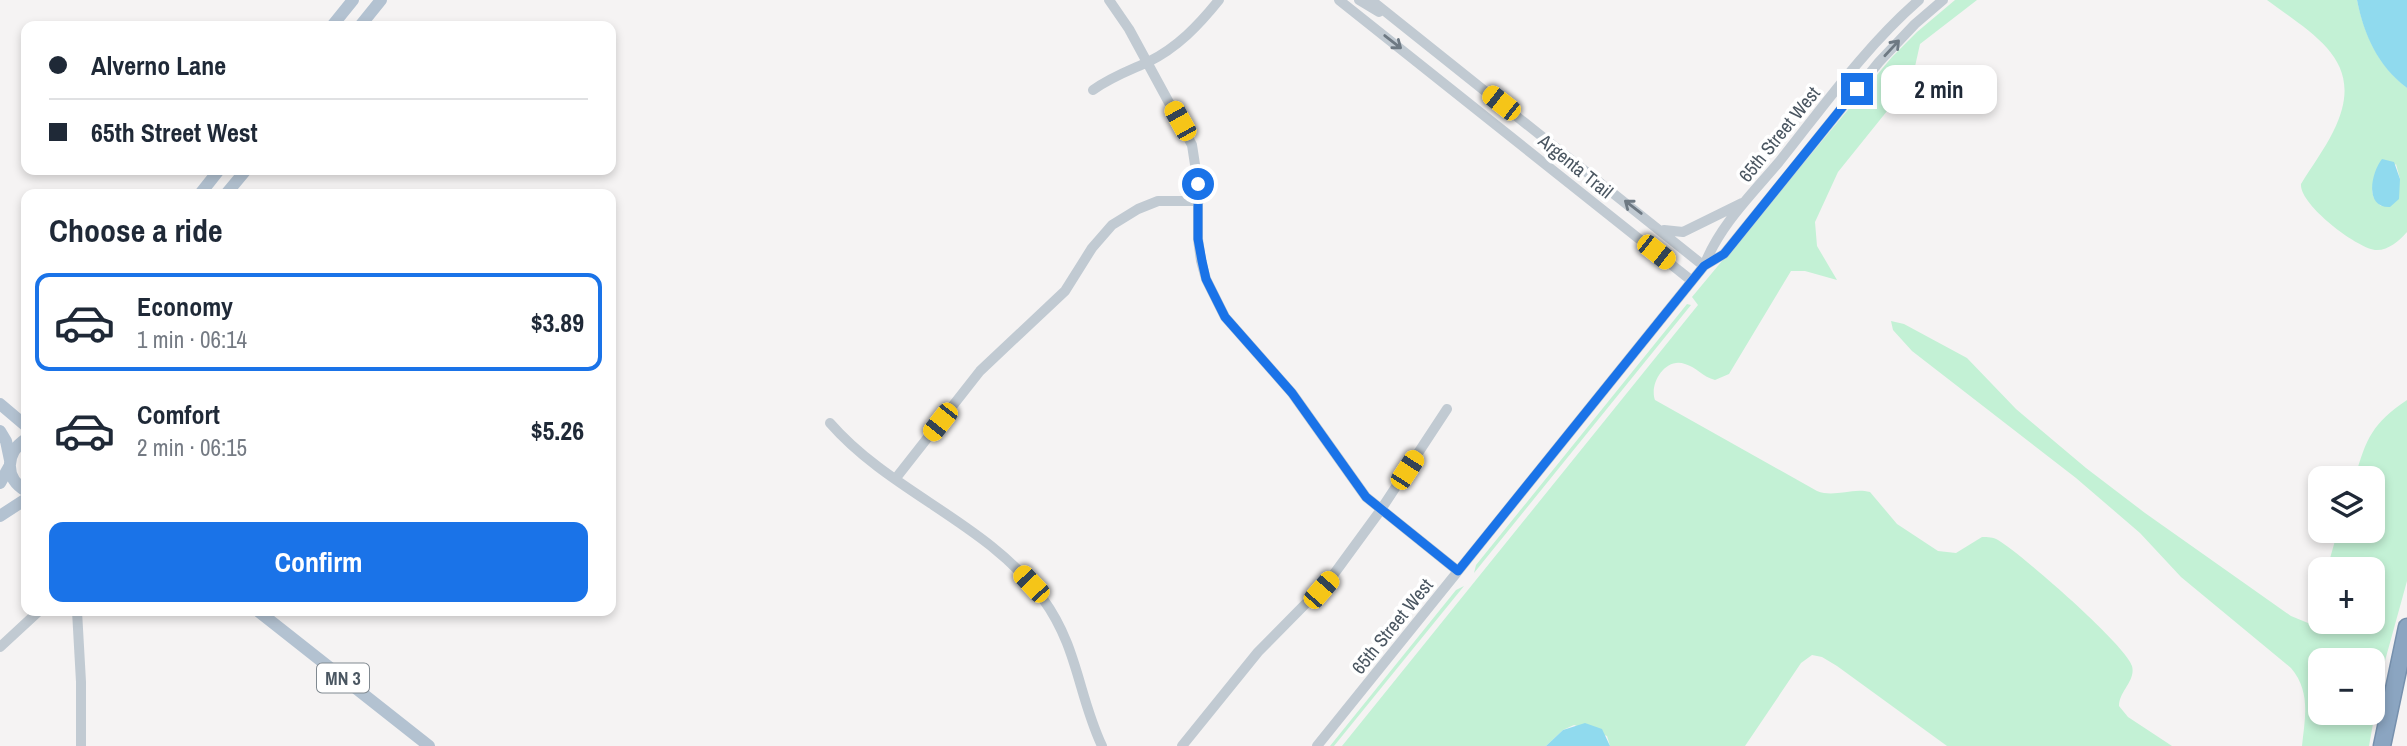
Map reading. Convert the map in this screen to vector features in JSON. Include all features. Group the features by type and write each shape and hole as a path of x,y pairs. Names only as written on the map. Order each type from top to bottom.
{"highway":[{"path":"2382,746 2407,627"}],"main road":[{"path":"336,21 353,0"},
{"path":"364,21 381,0"},
{"path":"204,189 215,175"},
{"path":"230,189 242,175"},
{"path":"0,404 21,422"},
{"path":"0,431 6,441 12,479 21,487"},
{"path":"0,483 21,443"},
{"path":"0,516 21,502"},
{"name":"MN 3","path":"264,616 429,746"}],"street":[{"path":"1109,0 1129,29 1192,145 1199,201 1198,239 1206,279 1225,317 1292,393 1347,473 1380,511 1458,571"},
{"path":"1093,90 1117,74 1147,62 1185,38 1219,0"},
{"name":"Argenta Trail","path":"1339,0 1692,281"},
{"path":"1359,0 1397,20"},
{"name":"Argenta Trail","path":"1371,0 1655,224 1704,266"},
{"name":"65th Street West","path":"1317,746 1704,266 1712,244 1870,50 1919,0"},
{"name":"65th Street West","path":"1704,266 1724,254 1879,62 1914,24 1943,0"},
{"path":"1655,224 1669,232 1683,232 1748,200"},
{"path":"896,478 980,371 1065,291 1092,248 1112,225 1138,209 1158,201 1199,201"},
{"path":"1182,746 1258,652 1331,579 1380,511 1447,409"},
{"path":"830,423 862,456 1005,558 1042,597 1065,635 1075,658 1102,746"},
{"path":"0,647 34,616"},
{"path":"77,616 81,746"}],"green space":[{"path":"1955,0 1977,0 1920,44 1912,80 1838,172 1815,222 1817,246 1837,280 1805,271 1791,271 1729,374 1715,380 1685,364 1671,364 1660,373 1654,387 1655,400 1817,491 1870,492 1897,524 1938,551 1956,553 1982,537 1998,540 2010,548 2071,600 2126,655 2133,671 2119,706 2128,717 2172,746 1947,746 1837,666 1822,657 1812,655 1801,663 1745,746 1610,746 1607,736 1574,725 1563,730 1546,746 1342,746 1698,305 1692,297 1892,57"},
{"path":"2267,0 2357,0 2374,49 2388,70 2407,88 2407,232 2389,247 2375,250 2342,233 2318,213 2303,192 2301,184 2333,132 2342,108 2344,87 2341,70 2332,54 2319,40","holes":["2396,164 2400,179 2381,206 2372,191"]},
{"path":"1687,304 1691,305 1474,573 1476,565"},
{"path":"1891,321 1904,324 1967,358 2016,409 2086,468 2291,616 2308,623 2308,634 2385,634 2385,557 2330,557 2334,543 2385,543 2385,466 2359,466 2372,433 2386,416 2407,400 2407,581 2385,661 2385,648 2308,648 2308,725 2373,725 2369,746 2302,746 2304,696 2302,686 2291,668 2181,577 2140,533 2076,478 1912,351 1893,330"},
{"path":"1464,586 1334,746 1330,746 1456,590"}],"water":[{"path":"2357,0 2407,0 2407,88 2380,60 2368,37"},
{"path":"2382,159 2394,162 2400,179 2399,199 2390,207 2382,206 2373,196 2373,181"},
{"path":"1585,723 1602,729 1610,746 1546,746 1563,730"}],"route":[{"path":"1198,184 1198,239 1202,261 1211,292 1225,317 1292,393 1366,497 1380,511 1458,571 1704,266 1724,254 1857,89"}]}
